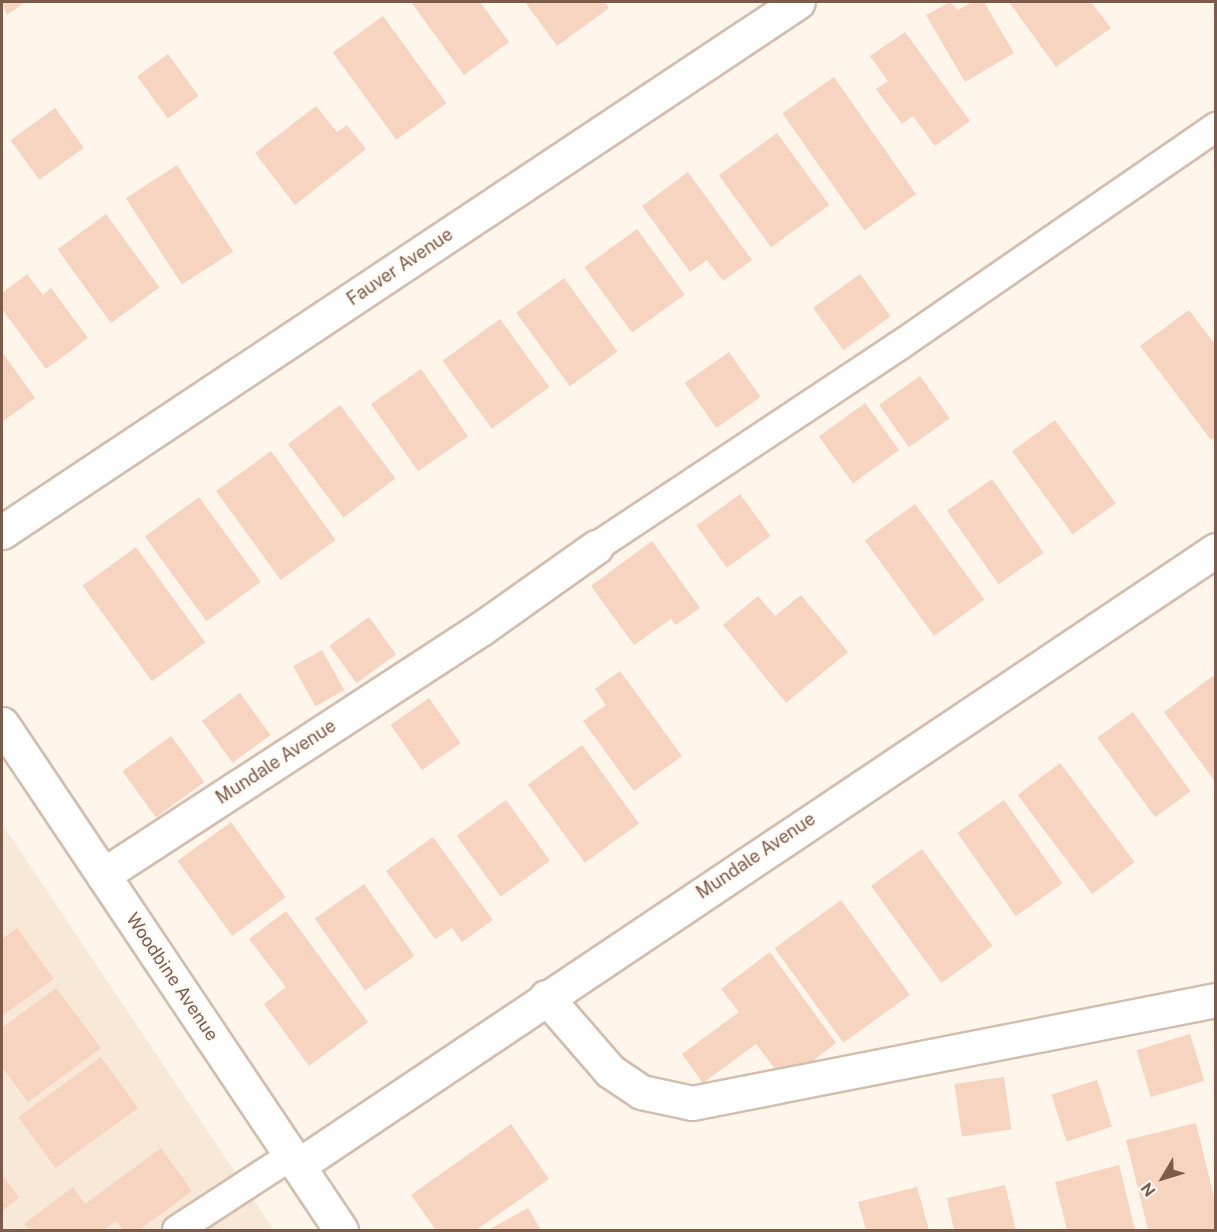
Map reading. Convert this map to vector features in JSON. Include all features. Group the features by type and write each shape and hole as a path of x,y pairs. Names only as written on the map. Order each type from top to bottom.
{"street":[{"name":"Fauver Avenue","path":"2,532 798,2"},
{"name":"Mundale Avenue","path":"103,875 482,628 596,547"},
{"name":"Mundale Avenue","path":"296,1160 546,997 1215,550"},
{"name":"Woodbine Avenue","path":"2,724 342,1230"},
{"path":"546,997 610,1071 641,1092 692,1103 1215,1000"}],"lane":[{"path":"596,547 900,345 1215,127"},
{"path":"177,1230 296,1160"}],"shaded area":[{"path":"2,824 274,1230 2,1230"}],"building":[{"path":"2,2 25,2 7,15"},
{"path":"411,2 480,2 509,42 464,75"},
{"path":"525,2 604,2 609,8 557,46"},
{"path":"950,2 958,10 972,2 984,2 1014,53 965,82 926,15"},
{"path":"1009,2 1091,2 1111,28 1056,67"},
{"path":"383,16 446,103 396,140 333,52"},
{"path":"905,32 970,121 935,146 913,116 902,124 876,89 888,81 870,56"},
{"path":"168,54 199,96 168,118 137,76"},
{"path":"834,77 916,194 864,230 782,113"},
{"path":"316,106 337,132 347,125 366,149 295,205 255,153"},
{"path":"55,108 84,148 39,180 11,140"},
{"path":"777,133 829,205 771,247 719,175"},
{"path":"177,165 233,251 182,285 126,198"},
{"path":"688,172 752,260 723,281 707,260 690,272 642,206"},
{"path":"106,214 159,288 111,323 57,249"},
{"path":"637,229 685,295 632,333 584,267"},
{"path":"27,274 43,295 51,288 88,338 46,369 2,309 2,293"},
{"path":"860,274 891,316 844,350 813,308"},
{"path":"564,278 617,352 570,386 516,313"},
{"path":"1189,310 1216,346 1216,437 1211,440 1140,346"},
{"path":"500,319 549,387 492,429 443,361"},
{"path":"2,352 35,398 2,422"},
{"path":"729,352 761,397 716,428 685,383"},
{"path":"421,369 468,436 418,471 371,404"},
{"path":"920,376 950,419 909,447 879,405"},
{"path":"865,403 899,450 853,483 819,437"},
{"path":"340,405 395,478 343,518 288,444"},
{"path":"1055,420 1116,503 1073,534 1012,451"},
{"path":"271,451 336,540 281,580 216,491"},
{"path":"992,479 1044,553 999,584 947,511"},
{"path":"740,494 771,536 727,568 696,526"},
{"path":"199,497 261,582 207,621 145,536"},
{"path":"915,504 984,599 934,636 865,540"},
{"path":"652,541 700,608 676,625 671,619 634,645 591,586"},
{"path":"136,547 205,642 152,681 83,586"},
{"path":"801,595 848,652 786,703 723,625 758,596 775,616"},
{"path":"369,617 396,654 356,683 329,646"},
{"path":"322,650 344,690 315,706 293,666"},
{"path":"620,671 682,756 634,791 583,721 606,705 595,689"},
{"path":"1213,676 1216,679 1216,783 1164,712"},
{"path":"240,693 271,735 233,763 202,721"},
{"path":"429,698 461,743 422,770 390,725"},
{"path":"1133,712 1191,791 1155,817 1097,738"},
{"path":"171,736 205,782 156,817 122,771"},
{"path":"582,745 639,823 585,863 528,784"},
{"path":"1060,763 1135,862 1092,894 1018,795"},
{"path":"506,800 550,861 501,897 457,836"},
{"path":"1004,800 1063,884 1016,916 957,833"},
{"path":"231,822 286,897 232,936 178,861"},
{"path":"433,837 493,920 462,942 452,928 435,939 386,871"},
{"path":"922,849 993,946 942,983 871,886"},
{"path":"364,884 414,956 365,990 315,918"},
{"path":"841,900 910,995 843,1043 775,948"},
{"path":"286,911 368,1022 309,1066 264,1004 286,987 249,939"},
{"path":"17,928 54,979 2,1016 2,939"},
{"path":"770,952 836,1043 785,1082 756,1044 703,1083 682,1054 739,1012 721,989"},
{"path":"56,988 101,1048 28,1102 2,1067 2,1028"},
{"path":"1190,1034 1204,1081 1151,1097 1136,1050"},
{"path":"101,1057 138,1108 56,1168 18,1117"},
{"path":"1004,1077 1011,1129 962,1136 954,1084"},
{"path":"1097,1080 1112,1127 1066,1141 1051,1095"},
{"path":"1196,1123 1216,1206 1216,1230 1148,1230 1126,1140"},
{"path":"511,1124 549,1179 476,1230 436,1230 411,1195"},
{"path":"161,1148 192,1191 139,1230 123,1230 116,1221 103,1230 29,1230 24,1224 73,1187 85,1204"},
{"path":"1119,1165 1135,1230 1067,1230 1055,1182"},
{"path":"2,1175 19,1198 2,1211"},
{"path":"1005,1185 1016,1230 954,1230 947,1198"},
{"path":"917,1187 929,1230 866,1230 858,1202"},
{"path":"528,1208 541,1230 488,1230"}]}
